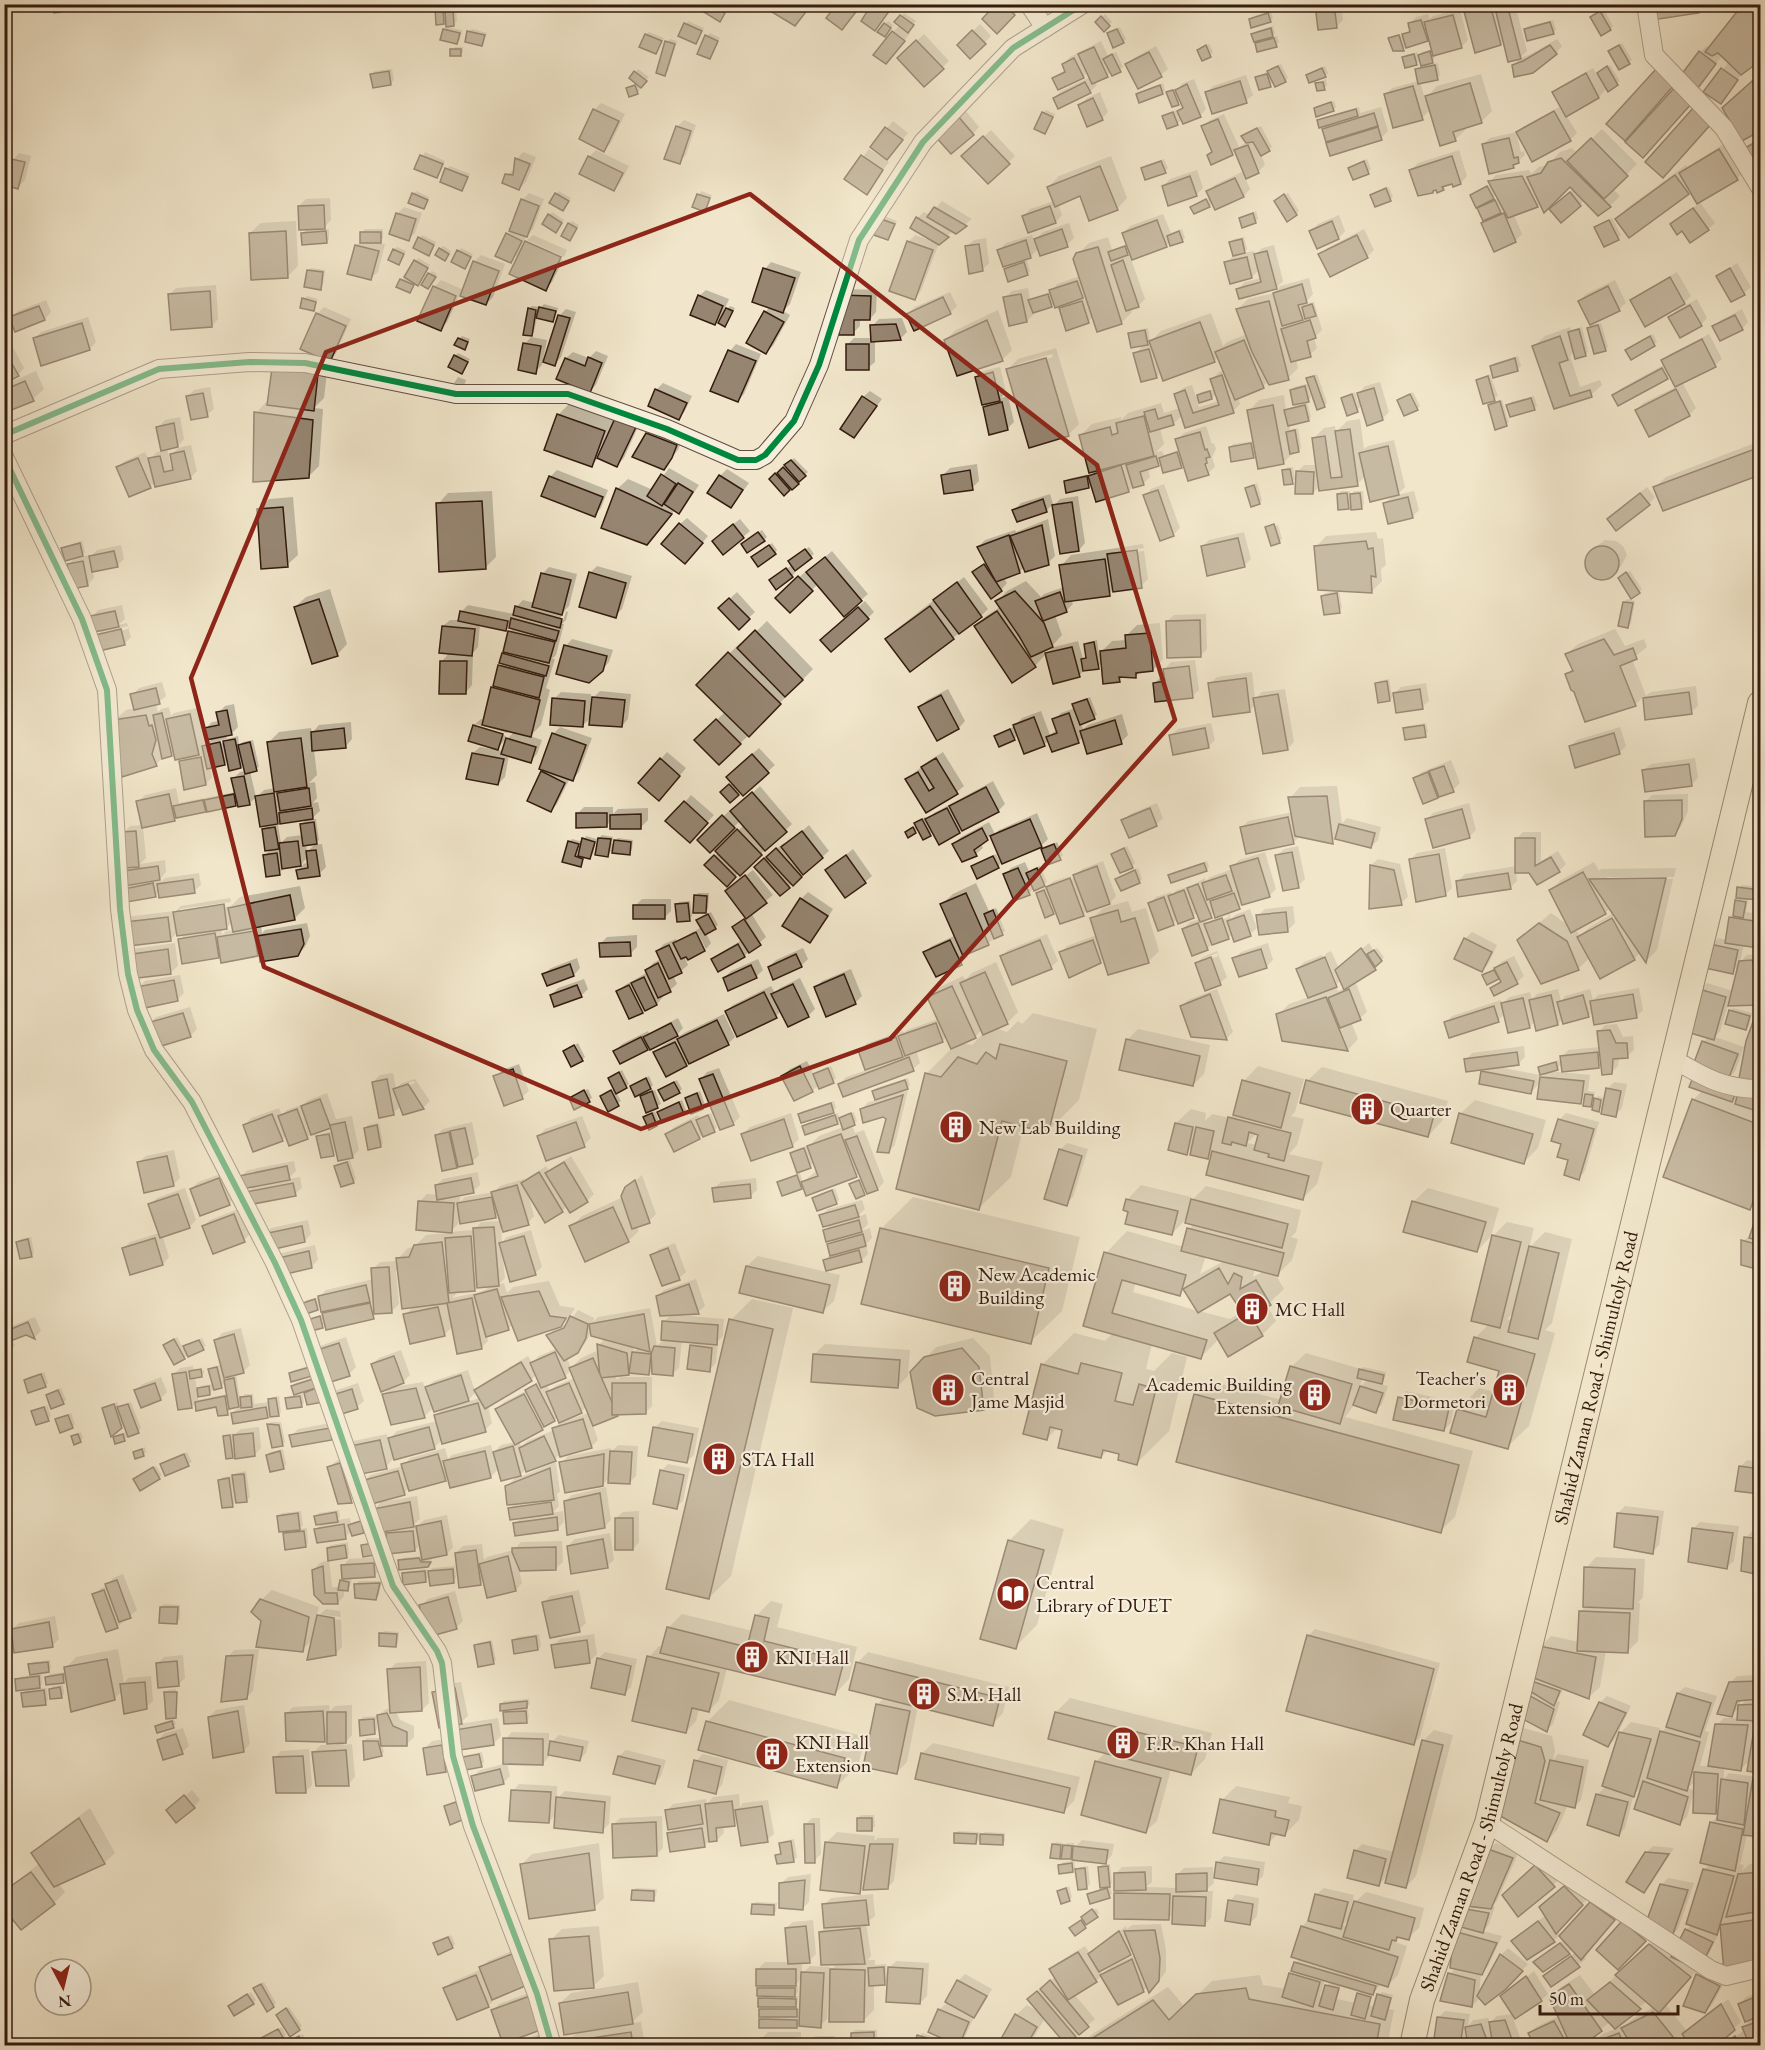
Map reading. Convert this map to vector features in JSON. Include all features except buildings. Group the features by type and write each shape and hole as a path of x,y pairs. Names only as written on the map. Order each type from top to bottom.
{"main road":[{"name":"Shahid Zaman Road - Shimultoly Road","path":"1412,2046 1422,2000 1486,1823 1761,703"}],"street":[{"path":"1029,4 1045,28"},
{"path":"4,435 159,369 249,362 305,363 456,394 568,394 667,429 738,460 756,460 765,455 794,421 819,365 859,240 923,142 1013,48 1083,4"},
{"path":"1646,4 1654,55 1724,128 1761,187"},
{"path":"4,457 82,619 107,690 120,909 128,974 136,1010 154,1050 192,1102 275,1263 301,1320 393,1586 407,1604 442,1663 453,1756 470,1816 537,1994 552,2046"},
{"path":"1673,1059 1711,1081 1743,1089 1761,1089"},
{"path":"1486,1823 1711,1970 1726,1976 1761,1968"}],"highlighted area":[{"path":"750,194 1097,465 1175,720 890,1039 641,1129 264,967 191,678 326,352"}],"cycle path":[{"path":"4,435 159,369 249,362 305,363 456,394 568,394 667,429 738,460 756,460 765,455 794,421 819,365 859,240 923,142 1013,48 1083,4"},
{"path":"4,457 82,619 107,690 120,909 128,974 137,1010 154,1050 192,1102 275,1263 301,1320 393,1586 437,1651 442,1663 453,1756 473,1826 537,1994 552,2046"}],"place":[{"name":"Quarter","path":"1367,1109"},
{"name":"New Lab Building","path":"956,1127"},
{"name":"New Academic Building","path":"955,1286"},
{"name":"MC Hall","path":"1252,1309"},
{"name":"Central Jame Masjid","path":"948,1390"},
{"name":"Teacher's Dormetori","path":"1509,1390"},
{"name":"Academic Building Extension","path":"1315,1395"},
{"name":"STA Hall","path":"719,1459"},
{"name":"Central Library of DUET","path":"1013,1594"},
{"name":"KNI Hall","path":"752,1657"},
{"name":"S.M. Hall","path":"924,1694"},
{"name":"F.R. Khan Hall","path":"1123,1743"},
{"name":"KNI Hall Extension","path":"772,1754"}]}
